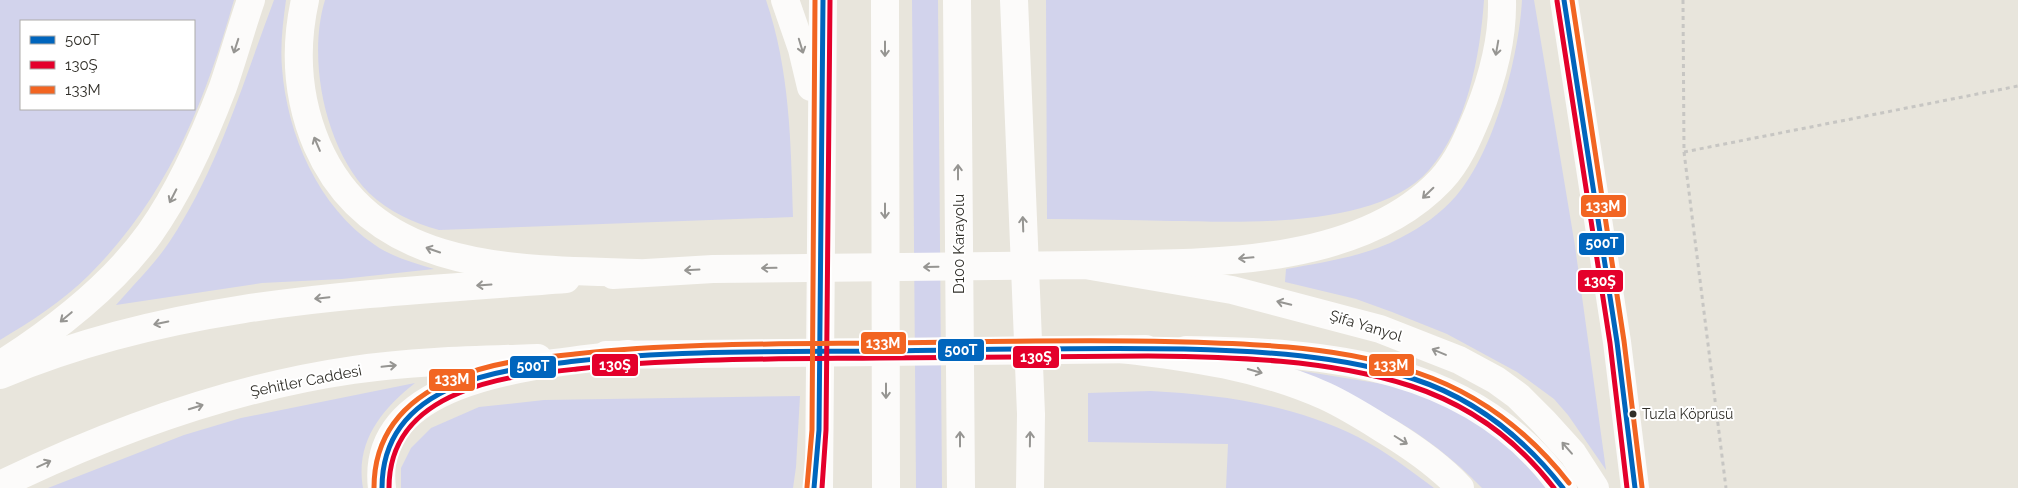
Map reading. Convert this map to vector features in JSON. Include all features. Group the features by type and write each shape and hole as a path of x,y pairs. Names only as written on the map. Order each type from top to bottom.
{"main road":[{"path":"0,365 43,335 100,287 150,234 169,204 212,114 251,0"},
{"path":"304,0 299,23 297,57 300,91 308,123 321,155 339,185 362,211 388,231 456,258 531,269 637,273"},
{"path":"785,0 802,49 811,86 817,125 820,193"},
{"path":"819,488 823,0"},
{"path":"885,0 886,488"},
{"name":"D100 Karayolu","path":"957,0 961,488"},
{"path":"1014,0 1031,414 1030,488"},
{"path":"1020,154 1030,0"},
{"path":"0,375 47,355 139,328 260,306 354,295 637,273 740,268 1176,264 1287,252 1345,240 1372,230 1399,216 1442,179 1458,156 1470,133 1496,57 1501,28 1502,0"},
{"path":"1564,0 1615,332 1635,488"},
{"name":"Şifa Yanyol","path":"1085,265 1174,278 1282,302 1380,329 1451,357 1496,380 1518,396 1573,454 1595,488"},
{"path":"1121,348 1196,358 1250,370 1288,381 1326,396 1415,449 1448,475 1460,488"},
{"path":"382,488 380,477 384,453 396,430 413,412 432,398 474,379 503,372 629,354 1121,348 1263,352 1355,363 1415,380 1466,400 1492,416 1539,458 1563,488"},
{"name":"Şehitler Caddesi","path":"0,485 72,451 157,419 237,395 319,375 435,362 629,354"},
{"path":"814,488 819,430"}],"path":[{"path":"1682,0 1684,152 1726,488"},
{"path":"1684,152 2018,86"}],"shaded area":[{"path":"0,0 234,0 196,113 180,148 140,214 116,245 79,285 23,326 0,340"},
{"path":"274,0 286,0 281,59 285,93 291,118 309,167 322,190 337,211 375,245 396,256 434,269 342,279 262,283 116,305 151,266 170,241 203,184 229,123"},
{"path":"325,0 766,0 774,26 785,80 790,135 793,217 439,230 411,220 385,206 369,193 354,174 341,152 331,128 319,75 320,23"},
{"path":"912,0 938,0 942,488 916,488"},
{"path":"1046,0 1484,0 1475,67 1462,112 1453,133 1429,170 1406,189 1377,203 1344,212 1308,218 1235,222 1047,219"},
{"path":"1522,0 1534,0 1575,246 1606,470 1568,415 1554,399 1517,372 1447,334 1392,312 1356,299 1285,282 1286,269 1360,254 1389,244 1431,219 1456,196 1470,177 1493,130 1510,75 1520,23"},
{"path":"1283,368 1395,386 1440,402 1498,434 1547,488 1482,488 1437,448 1390,416 1365,403"},
{"path":"415,383 391,404 373,428 363,456 363,488 48,488 184,435 241,418"},
{"path":"1151,391 1204,395 1257,403 1308,416 1368,442 1434,488 1226,488 1228,444 1088,442 1088,393"},
{"path":"800,396 793,488 401,488 401,468 411,448 431,428 479,407 544,400"}],"transit line":[{"name":"133M","path":"807,487 812,430 815,0"},
{"name":"500T","path":"814,488 819,430 823,0"},
{"name":"130Ş","path":"822,488 826,430 830,0"},
{"name":"500T","path":"1564,0 1617,342 1635,488"},
{"name":"133M","path":"1572,0 1624,341 1642,487"},
{"name":"130Ş","path":"1557,1 1610,343 1627,488"},
{"name":"133M","path":"374,488 375,469 379,451 386,435 406,408 436,387 482,368 528,359 575,354 690,346 1071,341 1185,342 1303,348 1361,357 1390,364 1441,382 1462,392 1502,417 1537,447 1569,483"},
{"name":"500T","path":"382,488 383,470 387,453 393,438 412,413 425,403 456,386 485,376 515,369 614,357 690,353 1108,348 1271,353 1358,364 1414,379 1458,397 1497,422 1532,453 1563,488"},
{"name":"130Ş","path":"389,488 390,471 394,455 408,429 418,418 444,400 459,393 487,383 517,376 615,365 691,361 1148,356 1281,361 1347,370 1411,386 1453,403 1490,426 1524,454 1554,488"}],"place":[{"name":"Tuzla Köprüsü","path":"1633,414"}]}
